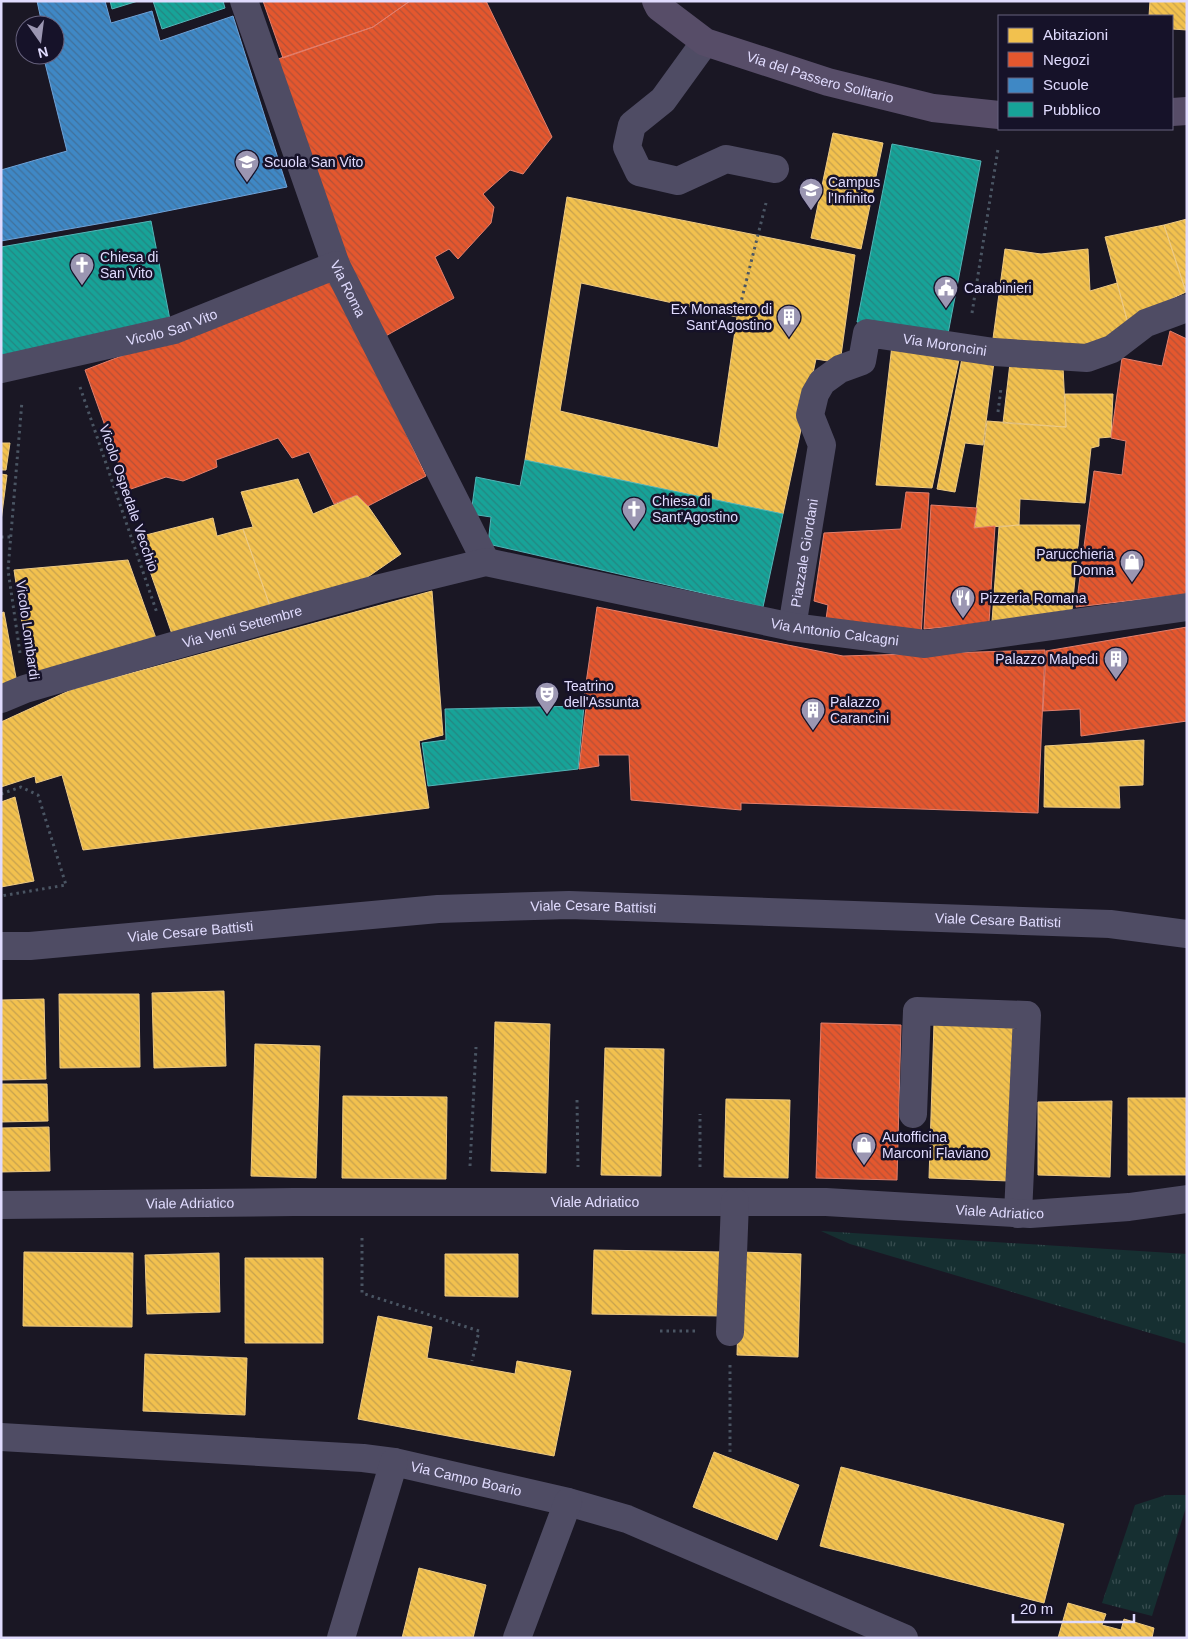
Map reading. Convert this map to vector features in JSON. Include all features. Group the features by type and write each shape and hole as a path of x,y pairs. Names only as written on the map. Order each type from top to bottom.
{"main road":[{"name":"Via del Passero Solitario","path":"656,1 659,7 704,42 828,82 933,108 998,115"},
{"path":"1173,112 1187,111"}],"street":[{"name":"Via Roma","path":"244,1 336,265 486,562"},
{"path":"704,42 663,100 632,124 627,147 639,172 678,181 726,158 774,169"},
{"name":"Vicolo San Vito","path":"13,367 69,356 174,330 336,265"},
{"name":"Via Moroncini","path":"818,479 822,445 810,415 814,394 822,382 840,369 862,361 867,333 994,352 1086,358 1112,349 1146,323 1184,314"},
{"name":"Piazzale Giordani","path":"792,627 818,479"},
{"name":"Via Antonio Calcagni","path":"486,562 792,627 925,644 1187,607"},
{"name":"Via Venti Settembre","path":"13,694 169,647 380,588 486,562"},
{"name":"Viale Cesare Battisti","path":"1,946 30,946 438,909 570,905 1110,924 1187,934"},
{"path":"913,1114 917,1011 1027,1015 1018,1214"},
{"name":"Viale Adriatico","path":"1,1206 362,1202 826,1202 1018,1214 1129,1207 1187,1199"},
{"path":"730,1332 735,1202"},
{"name":"Via Campo Boario","path":"1,1436 363,1458 394,1462 568,1502 627,1519 904,1638"},
{"path":"342,1638 394,1462"},
{"path":"517,1638 568,1502"}],"path":[{"path":"966,348 998,148"},
{"path":"740,306 774,169"},
{"name":"Vicolo Ospedale Vecchio","path":"69,356 169,647"},
{"name":"Vicolo Lombardi","path":"13,367 11,537 8,570 13,694"},
{"path":"1,537 11,537"},
{"path":"1,794 21,787 38,795 66,885 1,896"},
{"path":"468,1202 476,1047"},
{"path":"577,1100 578,1202"},
{"path":"700,1114 700,1202"},
{"path":"362,1202 362,1293 479,1331 472,1362"},
{"path":"730,1332 730,1452"}],"green space":[{"path":"821,1231 1187,1254 1187,1344 850,1244"},
{"path":"1166,1495 1187,1495 1187,1504 1152,1616 1102,1603 1135,1505"}],"building: Abitazioni":[{"path":"1150,1 1187,1 1187,30 1173,29 1173,15 1149,15"},
{"path":"833,133 883,143 861,249 811,238"},
{"name":"Ex Monastero di Sant'Agostino","path":"567,197 855,255 840,363 816,359 783,514 525,460","holes":["581,283 737,317 718,448 560,411"]},
{"path":"1187,219 1187,292 1186,292 1164,225"},
{"path":"1164,225 1186,292 1127,320 1105,237"},
{"path":"1005,249 1041,254 1088,249 1090,291 1117,283 1127,320 1117,337 1082,348 992,346"},
{"path":"892,345 960,355 932,488 876,485"},
{"path":"962,358 994,362 983,445 965,443 955,492 937,489"},
{"path":"1010,363 1063,367 1066,427 1003,423"},
{"path":"1065,394 1113,394 1111,437 1099,438 1099,446 1091,448 1085,503 1020,499 1019,525 974,528 987,421 1066,427"},
{"path":"1,443 10,443 6,470 1,470"},
{"path":"1,474 7,475 1,521"},
{"path":"298,479 313,514 357,495 368,506 401,554 359,583 271,609 243,529 253,527 241,492"},
{"path":"213,518 217,536 243,529 271,609 173,637 138,537"},
{"path":"1019,525 1080,525 1072,610 992,621 999,527"},
{"path":"128,560 157,641 30,677 14,570"},
{"path":"432,591 443,735 419,741 429,808 83,850 62,775 36,783 35,776 1,787 1,722 73,689"},
{"path":"4,612 17,683 1,690 1,613"},
{"path":"1144,740 1143,785 1119,786 1120,808 1044,807 1045,746"},
{"path":"15,797 34,881 1,887 1,802"},
{"path":"224,991 226,1066 154,1068 152,993"},
{"path":"59,994 139,994 140,1067 60,1068"},
{"path":"44,999 46,1079 1,1080 1,1000"},
{"path":"495,1022 550,1024 546,1173 491,1171"},
{"path":"934,1023 1014,1026 1009,1181 929,1178"},
{"path":"255,1044 320,1046 316,1178 251,1176"},
{"path":"605,1048 664,1049 661,1176 601,1175"},
{"path":"1,1084 47,1084 48,1121 1,1122"},
{"path":"343,1096 447,1097 446,1179 342,1178"},
{"path":"1128,1098 1187,1098 1187,1175 1128,1175"},
{"path":"726,1099 790,1100 788,1178 724,1177"},
{"path":"1112,1101 1110,1177 1038,1175 1038,1102"},
{"path":"49,1127 50,1171 1,1172 1,1128"},
{"path":"594,1250 724,1252 723,1316 592,1314"},
{"path":"24,1252 133,1253 132,1327 23,1326"},
{"path":"740,1252 801,1254 798,1357 737,1355"},
{"path":"219,1253 220,1312 147,1314 145,1255"},
{"path":"445,1254 518,1254 518,1297 445,1296"},
{"path":"245,1258 323,1258 323,1343 245,1343"},
{"path":"378,1316 432,1327 427,1358 515,1374 517,1361 571,1371 554,1456 358,1419"},
{"path":"145,1354 247,1358 245,1415 143,1411"},
{"path":"714,1452 799,1485 777,1540 693,1507"},
{"path":"841,1467 1064,1524 1044,1603 820,1546"},
{"path":"419,1568 486,1585 473,1638 402,1638"},
{"path":"1068,1603 1106,1614 1102,1625 1121,1630 1124,1619 1154,1628 1152,1638 1058,1638"}],"building: Negozi":[{"path":"263,1 410,1 373,27 283,58"},
{"path":"410,1 486,1 552,137 523,174 510,170 483,194 494,207 491,223 458,259 449,249 435,257 454,298 382,338 344,259 275,60 373,27"},
{"path":"332,275 426,476 368,506 357,495 334,504 309,452 292,458 278,438 216,460 217,467 183,481 166,477 128,490 85,370"},
{"path":"1170,331 1187,339 1187,594 1076,607 1094,471 1122,475 1126,441 1111,438 1122,358 1162,366"},
{"path":"906,492 929,493 921,637 825,626 828,605 814,601 824,533 901,529"},
{"path":"931,505 977,508 974,528 995,526 989,623 924,629"},
{"name":"Palazzo Carancini","path":"597,607 843,656 1045,650 1038,813 741,803 741,810 631,800 629,755 598,755 599,766 579,769 586,707 583,704"},
{"name":"Palazzo Malpedi","path":"1187,627 1187,721 1081,736 1080,709 1043,711 1046,651"},
{"path":"821,1023 901,1025 897,1180 816,1178"}],"building: Scuole":[{"path":"37,1 105,1 111,23 152,11 160,41 233,16 287,187 137,217 1,241 1,170 67,151 46,65 65,65 65,15 40,15"}],"building: Pubblico":[{"path":"110,1 138,1 112,9"},
{"path":"153,1 223,1 225,8 162,29"},
{"path":"892,144 981,161 947,339 857,322"},
{"name":"Chiesa di San Vito","path":"151,221 171,325 1,359 1,247"},
{"name":"Chiesa di Sant'Agostino","path":"525,460 783,514 763,607 488,544 491,517 471,514 476,477 520,486"},
{"path":"584,706 578,769 428,786 422,743 446,740 445,709"}],"place":[{"name":"Scuola San Vito","path":"247,183"},
{"name":"Campus l'Infinito","path":"811,211"},
{"name":"Chiesa di San Vito","path":"82,286"},
{"name":"Carabinieri","path":"946,309"},
{"name":"Ex Monastero di Sant'Agostino","path":"789,338"},
{"name":"Chiesa di Sant'Agostino","path":"634,530"},
{"name":"Parucchieria Donna","path":"1132,583"},
{"name":"Pizzeria Romana","path":"963,619"},
{"name":"Palazzo Malpedi","path":"1116,680"},
{"name":"Teatrino dell'Assunta","path":"547,715"},
{"name":"Palazzo Carancini","path":"813,731"},
{"name":"Autofficina Marconi Flaviano","path":"864,1166"}]}
